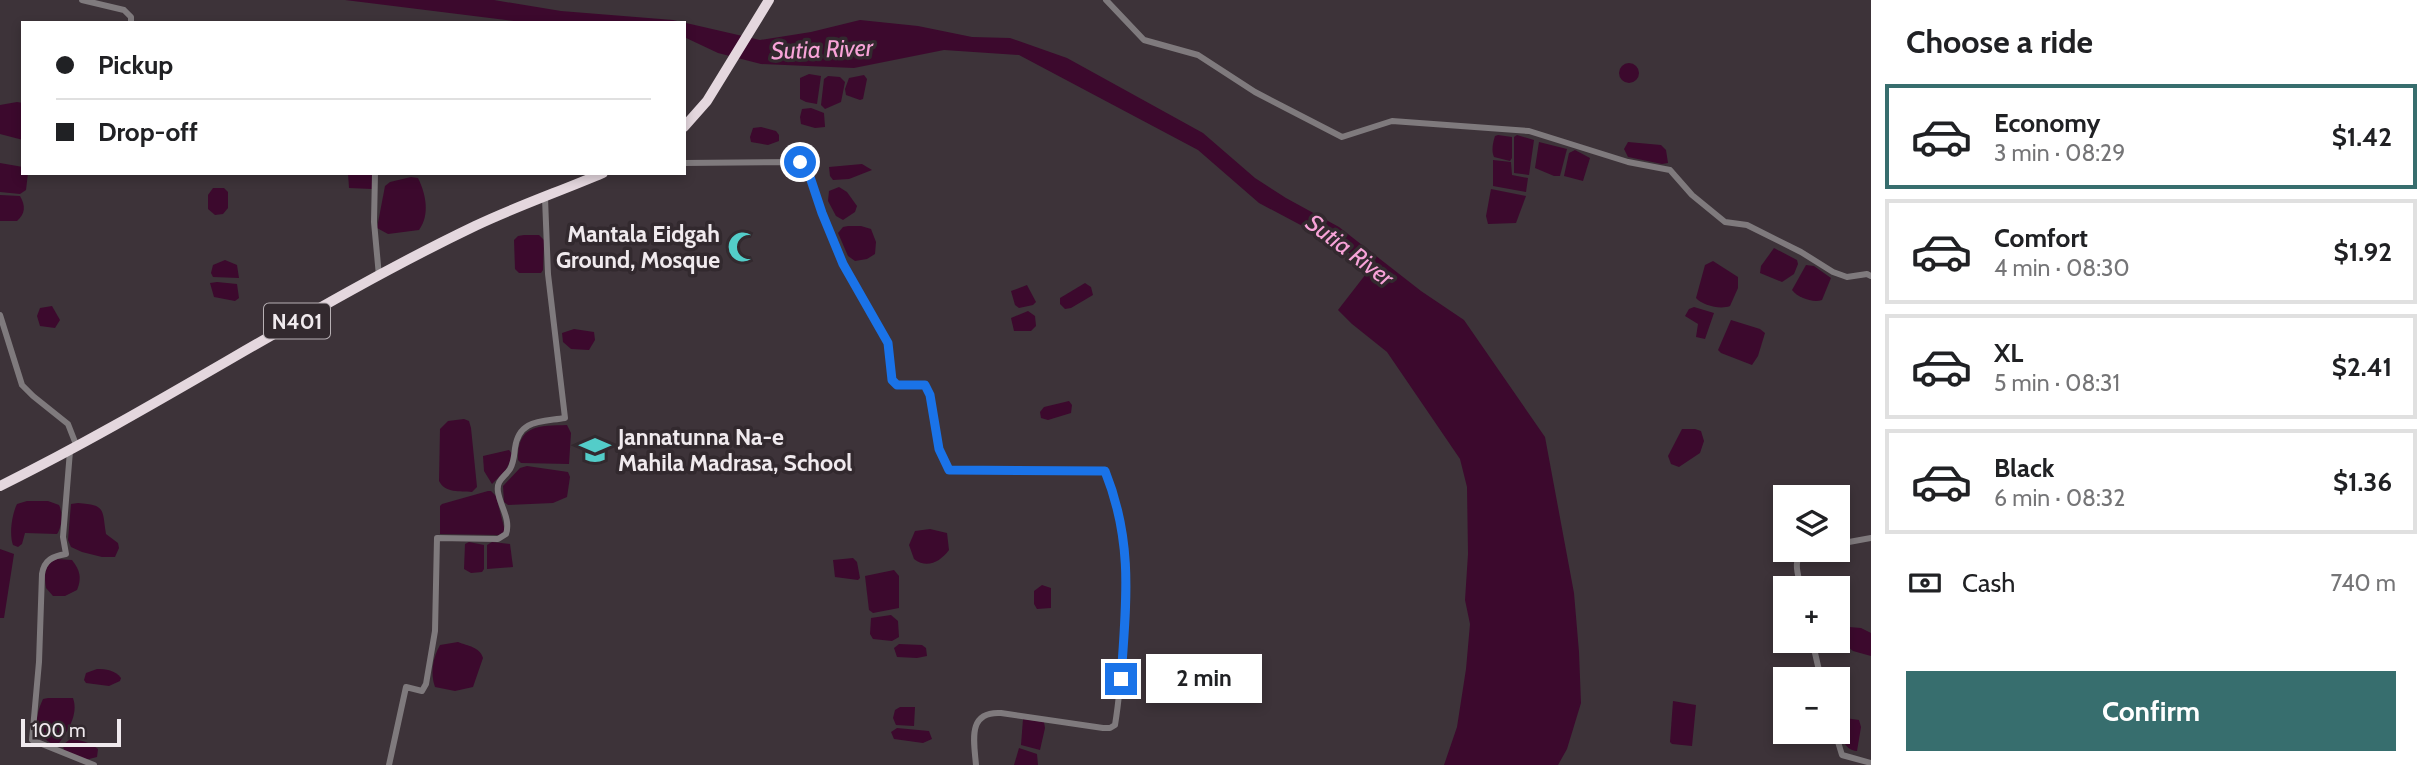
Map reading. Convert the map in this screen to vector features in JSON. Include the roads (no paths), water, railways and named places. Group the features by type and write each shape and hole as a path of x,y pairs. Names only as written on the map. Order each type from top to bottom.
{"highway":[{"path":"686,126 707,101 769,0"},
{"name":"N401","path":"0,486 74,449 379,276 477,225 598,175"}],"street":[{"path":"82,0 124,10 131,17 131,21"},
{"path":"1106,0 1144,40 1198,55 1255,92 1342,137 1392,121 1529,131 1628,162 1670,170 1692,195 1725,222 1747,225 1833,272 1847,277 1867,274 1871,276"},
{"path":"686,163 800,162 806,165 843,264 888,343 892,380 897,385 925,385 930,395 939,449 949,470 1105,471 1116,499 1123,532 1127,579 1121,679 1115,725 1102,728 987,713 979,718 974,733 976,765"},
{"path":"374,175 374,222 379,276"},
{"path":"389,765 406,687 422,691 426,684 435,631 437,538 498,538 506,534 508,528 505,512 497,490 499,480 509,471 514,461 519,432 526,425 565,418 548,274 545,198"},
{"path":"0,315 22,385 68,424 74,449 63,537 66,554 51,558 43,566 32,740 94,765"},
{"path":"1850,542 1871,538"},
{"path":"1837,744 1840,758 1871,763"}],"water":[{"path":"345,0 494,0 561,11 677,21 514,21"},
{"name":"Sutia River","path":"860,20 918,26 972,37 1010,38 1067,58 1203,133 1255,178 1339,227 1421,291 1464,320 1545,437 1574,593 1579,652 1581,703 1567,749 1558,765 1444,765 1457,727 1470,624 1465,600 1468,554 1467,487 1460,459 1387,352 1338,310 1369,270 1342,247 1259,203 1198,150 1019,55 944,50 854,68 761,64 718,53 686,38 686,23 760,40 811,32"},
{"path":"1625,63 1633,63 1639,73 1633,83 1625,83 1619,77 1619,69"},
{"path":"809,74 821,76 817,104 800,99 800,78"},
{"path":"864,75 867,79 863,99 846,95 849,78"},
{"path":"828,76 840,77 845,82 841,102 825,109 821,105 824,79"},
{"path":"21,103 21,139 0,134 0,105"},
{"path":"811,108 824,113 825,127 815,128 801,124 802,109"},
{"path":"753,128 776,131 779,141 768,145 751,142"},
{"path":"1517,135 1534,140 1529,175 1514,173 1514,137"},
{"path":"1495,136 1512,137 1510,161 1494,157 1493,144"},
{"path":"1539,142 1567,149 1560,176 1535,168"},
{"path":"1628,142 1661,145 1666,150 1668,163 1628,157 1624,149"},
{"path":"1575,150 1590,158 1583,181 1564,176 1569,153"},
{"path":"1493,160 1511,162 1512,175 1528,178 1526,192 1493,186"},
{"path":"0,163 21,167 21,175 28,175 26,190 20,194 0,192"},
{"path":"862,164 872,170 849,179 833,180 830,176 829,167"},
{"path":"348,175 373,175 372,189 349,188"},
{"path":"418,178 423,191 425,218 419,230 388,234 377,228 385,186 390,182"},
{"path":"839,187 847,192 857,206 855,212 843,220 836,216 828,201 829,191"},
{"path":"213,188 224,188 228,192 228,208 223,214 215,215 208,209 208,195"},
{"path":"1491,189 1526,196 1516,223 1488,224 1486,216"},
{"path":"0,195 20,196 24,210 17,221 0,221"},
{"path":"848,226 871,229 876,242 875,254 855,261 848,256 838,233"},
{"path":"524,235 539,235 544,240 541,273 519,273 515,269 514,240"},
{"path":"1774,248 1797,260 1798,264 1794,274 1782,282 1760,273 1761,266"},
{"path":"225,260 237,265 239,278 213,277 213,265"},
{"path":"1713,261 1738,277 1738,288 1730,306 1712,306 1696,298 1705,265"},
{"path":"1806,265 1814,266 1831,278 1822,300 1806,299 1792,290"},
{"path":"210,283 237,284 239,298 235,301 214,297"},
{"path":"1085,283 1091,287 1093,295 1065,309 1060,304 1060,298"},
{"path":"1027,285 1036,302 1019,308 1015,305 1011,291"},
{"path":"52,306 60,320 55,328 40,326 37,316 40,308"},
{"path":"1694,307 1714,313 1705,339 1696,337 1698,324 1685,316 1689,309"},
{"path":"1028,311 1035,316 1036,326 1031,331 1014,331 1011,318"},
{"path":"1731,320 1765,333 1758,356 1752,365 1718,350"},
{"path":"574,329 594,332 595,340 589,350 571,349 563,342 562,333"},
{"path":"1069,401 1072,405 1071,413 1048,420 1041,418 1040,412 1044,407"},
{"path":"448,421 469,421 471,428 477,487 472,492 445,488 439,481 440,429"},
{"path":"567,425 571,433 569,464 521,463 518,460 521,439 526,433 539,427"},
{"path":"1682,429 1701,431 1704,441 1700,453 1679,467 1671,464 1668,456"},
{"path":"509,450 513,455 506,470 492,484 484,471 483,456"},
{"path":"527,466 568,472 570,477 567,497 553,503 508,505 504,502 503,486 520,468"},
{"path":"488,491 496,496 505,531 499,535 440,534 442,504"},
{"path":"48,501 59,505 61,524 57,534 25,533 22,544 18,547 13,545 12,518 17,504"},
{"path":"71,504 94,505 101,510 106,534 118,543 115,557 102,557 71,547 68,540"},
{"path":"930,529 947,533 949,550 937,561 924,564 914,559 909,545 915,531"},
{"path":"469,542 484,545 482,572 471,573 464,569 465,544"},
{"path":"492,542 510,544 513,567 487,569 487,545"},
{"path":"0,549 14,554 4,618 0,618"},
{"path":"853,558 857,562 860,578 835,577 833,560"},
{"path":"57,559 72,560 79,574 77,590 65,596 53,596 46,588 46,570"},
{"path":"894,570 899,576 899,608 873,613 869,610 865,576"},
{"path":"1042,585 1051,588 1051,608 1037,609 1034,604 1034,591"},
{"path":"891,615 898,621 899,637 892,641 873,639 870,634 871,618"},
{"path":"1850,627 1861,628 1871,633 1871,656 1850,649"},
{"path":"458,642 476,649 483,658 473,687 455,691 435,687 434,660 440,645"},
{"path":"899,644 922,645 926,648 927,656 897,657 894,648"},
{"path":"97,669 119,675 120,681 109,686 86,683 86,673"},
{"path":"73,698 71,723 57,746 44,738 38,727 40,707 43,699"},
{"path":"1673,701 1696,705 1692,746 1670,742"},
{"path":"900,707 915,707 914,726 896,725 893,718 895,710"},
{"path":"1023,719 1044,722 1040,750 1021,745"},
{"path":"1850,719 1859,720 1861,727 1857,751 1846,744 1850,744"},
{"path":"897,728 929,731 932,739 923,743 894,739 891,732"},
{"path":"70,739 85,742 98,749 97,757 85,760 64,751 63,745"},
{"path":"1019,748 1037,754 1038,765 1014,765"}],"place":[{"name":"Mantala Eidgah Ground, Mosque","path":"743,247"},
{"name":"Jannatunna Na-e Mahila Madrasa, School","path":"595,450"}]}
